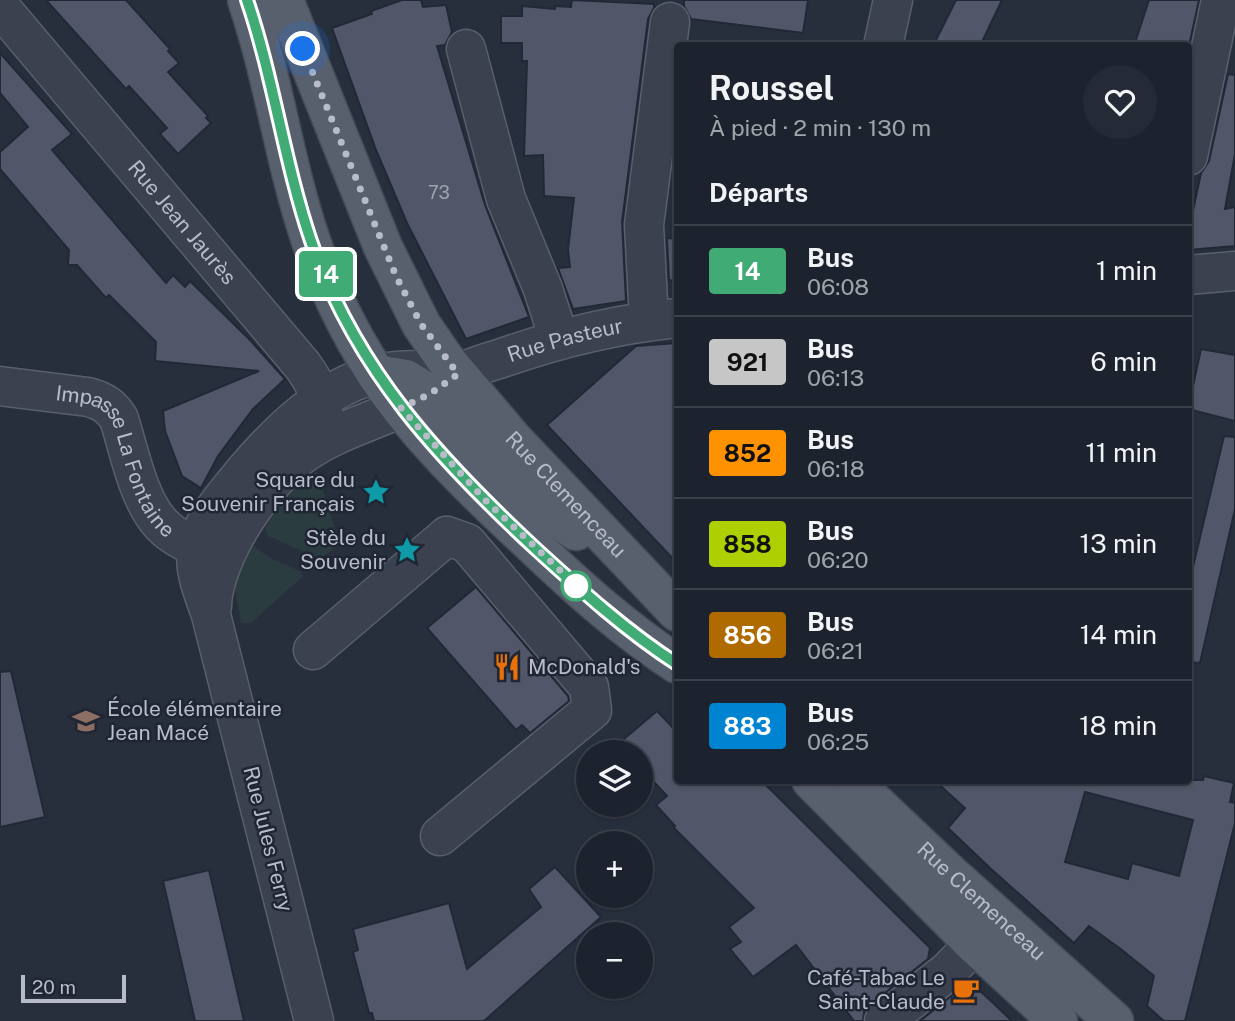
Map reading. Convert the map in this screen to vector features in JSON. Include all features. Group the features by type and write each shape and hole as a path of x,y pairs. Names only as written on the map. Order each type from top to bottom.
{"main road":[{"path":"247,0 269,73 294,186 312,244 346,321 376,374 405,379 430,392 534,499 665,601"},
{"path":"284,0 341,146 396,276 421,324 430,392 485,500 622,625 674,662"},
{"name":"Rue Clemenceau","path":"816,784 987,932 1114,1021"},
{"name":"Rue Clemenceau","path":"855,784 987,932 1058,1021"}],"street":[{"path":"884,42 893,0"},
{"path":"1192,137 1221,0"},
{"name":"Rue Jean Jaurès","path":"0,7 303,366 321,400"},
{"path":"663,320 644,225 670,22"},
{"path":"466,49 506,199 543,289 559,340"},
{"path":"1192,275 1235,271"},
{"name":"Rue Pasteur","path":"430,392 559,340 663,320"},
{"name":"Rue Jules Ferry","path":"314,1021 211,615 198,576 210,552 215,507 252,462 280,432 321,400 376,374"},
{"name":"Impasse La Fontaine","path":"0,386 88,397 101,400 113,408 145,499 153,514 163,526 210,552"},
{"path":"210,552 242,524 271,486 307,451 430,392"},
{"path":"307,451 321,428 321,400"},
{"path":"313,650 447,537 467,543 589,687 592,710 440,836"},
{"path":"884,1021 947,972 987,932"}],"shaded area":[{"path":"317,472 340,544 320,559 268,536 265,528 305,476"},
{"path":"251,544 270,558 300,571 303,576 251,623 241,623 234,585"}],"building":[{"path":"46,0 126,0 170,49 168,51 179,63 168,72 208,116 206,118 211,123 178,154 160,134 167,128 129,86 126,89"},
{"path":"402,0 421,0 423,7 446,5 452,32 445,45 437,46 485,205 529,317 466,339 407,223 376,150 332,28"},
{"path":"572,0 654,4 648,19 622,222 626,301 573,309 558,268 570,267 568,250 574,198 544,196 543,155 524,156 527,61 522,61 522,43 501,43 501,16 522,16 522,6 555,9 555,6 571,7"},
{"path":"684,0 808,0 803,33 691,19"},
{"path":"956,0 1002,0 982,42 935,42"},
{"path":"1149,0 1199,0 1190,42 1135,42"},
{"path":"0,53 72,134 52,150 166,283 173,275 185,287 190,281 285,379 253,409 218,456 201,488 182,476 165,431 163,411 259,371 155,361 156,342 109,295 106,298 77,265 68,265 69,250 0,169 0,152 28,127 0,93"},
{"path":"1228,74 1235,75 1235,154 1225,209 1235,207 1235,246 1192,250 1192,215 1201,173 1209,161"},
{"path":"667,238 674,239 674,281 669,280"},
{"path":"674,343 674,560 547,425 636,346"},
{"path":"1201,349 1235,355 1235,421 1192,410 1192,391"},
{"path":"1224,436 1235,437 1235,509 1200,663 1192,662 1192,571"},
{"name":"McDonald's","path":"476,587 568,696 569,701 530,733 522,725 516,730 427,628"},
{"path":"11,671 45,817 0,827 0,672"},
{"path":"657,711 674,729 674,784 765,784 930,948 928,959 871,1004 864,1012 863,1021 854,1021 796,945 753,977 730,949 741,942 729,927 754,908 673,827 675,826 656,805 667,796 653,781 653,740 623,740"},
{"path":"1204,776 1234,783 1230,802 1235,803 1235,823 1185,1021 1164,1021 1147,1006 1154,976 1089,926 1074,943 948,828 965,808 938,784 1192,784 1192,780 1203,780","holes":["1085,792 1193,820 1179,876 1132,863 1128,879 1065,862"]},
{"path":"555,867 576,890 576,908 593,908 601,917 595,922 576,922 576,939 484,1021 374,1021 372,1013 369,1013 353,952 358,950 353,929 449,903 467,969 541,907 529,889"},
{"path":"209,870 244,1021 195,1021 163,881"},
{"path":"965,985 975,986 1012,1021 920,1021"}],"bus line":[{"name":"14","path":"247,0 260,39 294,186 312,244 346,321 376,374 417,427 485,500 622,625 674,662"}],"place":[{"name":"Square du Souvenir Français","path":"376,492"},
{"name":"Stèle du Souvenir","path":"407,550"},
{"name":"McDonald's","path":"507,667"},
{"name":"École élémentaire Jean Macé","path":"86,721"},
{"name":"Café-Tabac Le Saint-Claude","path":"966,990"}],"route":[{"path":"303,49 396,276 421,324 458,374 430,394 401,408 485,500 578,587 576,586"}]}
